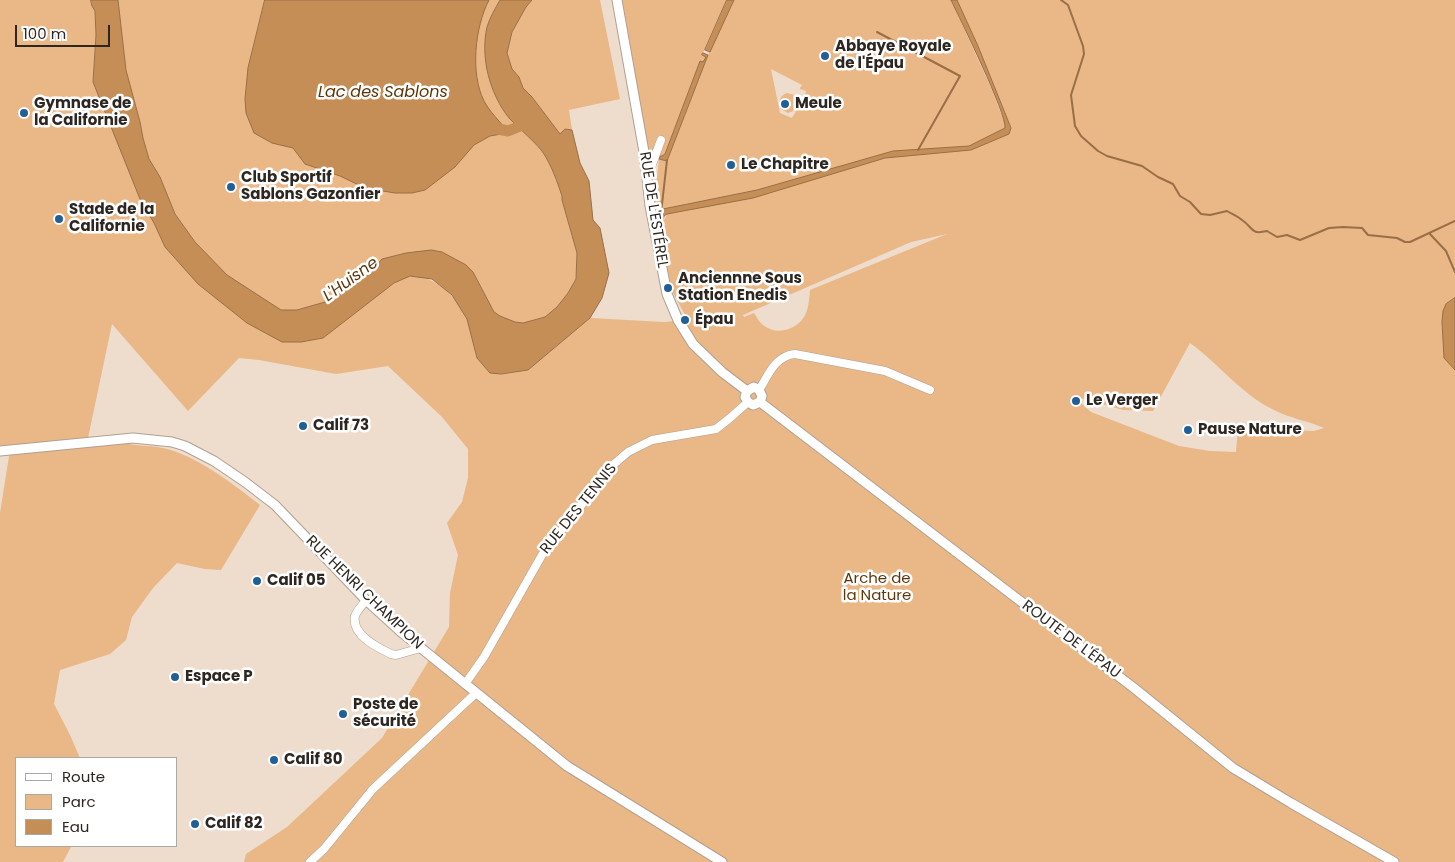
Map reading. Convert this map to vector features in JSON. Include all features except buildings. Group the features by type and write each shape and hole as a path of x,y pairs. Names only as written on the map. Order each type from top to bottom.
{"street":[{"name":"RUE DE L'ESTÉREL","path":"616,0 644,152 650,206 667,294 678,320 693,344 722,372 747,391"},
{"path":"647,179 661,140"},
{"path":"759,390 779,359 787,355 796,354 885,371 930,390"},
{"path":"754,388 759,390 762,396 760,402 753,405 748,402 745,397 747,391 754,388"},
{"name":"RUE DES TENNIS","path":"466,684 484,657 542,555 613,465 628,452 652,440 716,429 748,402"},
{"name":"ROUTE DE L'ÉPAU","path":"760,402 1134,688 1233,768 1394,862"},
{"name":"RUE HENRI CHAMPION","path":"0,451 133,438 166,441 185,446 214,462 276,505 366,600 407,637 567,766 722,862"},
{"path":"366,600 355,617 355,624 360,633 374,645 396,655 421,648"},
{"path":"403,653 407,644 407,637"},
{"path":"310,862 324,849 373,790 476,693"}],"green space":[{"name":"Arche de la Nature","path":"0,0 91,0 95,11 96,35 93,82 165,247 323,338 392,284 410,276 428,279 445,289 459,304 468,320 477,358 501,374 528,370 590,318 664,322 688,320 673,293 657,226 662,225 667,214 693,209 663,209 660,223 656,224 654,204 659,159 667,161 708,55 734,0 951,0 992,90 1005,124 1011,128 957,0 1455,0 1455,862 244,862 246,854 287,827 382,738 449,627 450,593 458,555 447,523 462,502 468,478 468,449 442,417 388,366 336,374 239,358 188,411 112,324 88,438 0,447","holes":["771,69 802,85 800,89 806,91 792,118 780,113","947,234 810,290 806,314 800,322 791,328 780,331 774,330 762,324 754,313 744,317 743,315 911,242","1190,343 1251,396 1262,403 1280,413 1324,428 1314,431 1238,428 1236,452 1210,451 1179,446 1091,412 1073,396 1123,410 1153,411"]},
{"path":"118,0 500,0 491,16 485,39 488,75 502,108 509,118 544,154 558,185 577,253 576,279 568,293 557,307 545,317 523,323 515,322 494,312 473,272 442,252 406,253 382,259 346,290 325,302 297,310 281,310 227,276 195,242 175,214 160,177 149,159 126,70"},
{"path":"532,0 600,0 620,99 569,110 572,130 566,129 560,134 523,88 519,77 512,69 507,53 512,32"},
{"path":"617,0 727,0 702,55 706,57 703,63 700,61 665,154 662,156 644,152"},
{"path":"787,93 795,95 798,101 793,111 788,113 781,109 780,104 781,98"},
{"path":"115,440 129,444 164,448 195,460 218,474 260,505 221,570 205,569 177,563 153,588 132,617 126,640 110,654 60,670 54,704 80,757 15,757 15,847 71,847 63,862 0,862 0,513 10,450"}],"water":[{"path":"91,0 118,0 126,70 149,159 160,177 175,214 195,242 227,275 281,310 297,310 325,302 346,290 382,259 406,253 431,250 442,252 466,265 473,272 494,312 515,322 523,323 545,317 557,307 568,293 576,279 577,253 562,196 544,154 509,118 497,98 488,75 485,39 491,16 500,0 532,0 512,32 507,53 512,69 519,77 523,88 560,134 565,129 572,130 580,163 589,181 593,220 600,228 609,273 602,298 590,318 528,370 501,374 490,373 477,358 467,319 452,295 432,279 410,276 394,283 323,338 301,342 282,342 247,323 198,284 165,247 140,199 93,82 96,35 95,11"},
{"name":"Lac des Sablons","path":"265,0 489,0 480,23 476,50 477,77 484,101 508,131 507,133 490,136 474,145 455,167 425,190 412,193 395,193 365,188 340,176 305,164 293,148 272,143 254,133 246,113 245,99 248,68"},
{"path":"727,0 734,0 710,52 705,50"},
{"path":"951,0 957,0 978,46 1011,128 1009,134 971,150 885,158 753,198 667,214 664,216 662,225 656,225 660,223 663,209 757,190 893,151 969,146 1005,128 1004,119 991,86"},
{"path":"703,53 708,55 667,161 659,159 660,156 665,154 700,61 703,62 706,57 702,55"},
{"path":"1455,298 1455,370 1444,358 1442,322 1446,304"}],"waterway":[{"path":"1061,0 1068,5 1083,46 1084,54 1071,95 1075,126 1081,136 1098,151 1107,156 1142,166 1173,184 1180,196 1190,202 1201,214 1210,215 1227,211 1255,231 1267,231 1277,237 1287,235 1300,240 1329,228 1343,227 1362,228 1368,235 1397,238 1410,242 1455,221"},
{"path":"877,32 960,76 918,150"},
{"path":"494,128 508,131 530,122"},
{"path":"660,222 667,160"},
{"path":"1429,233 1446,251 1455,272"}],"place":[{"name":"Abbaye Royale de l'Épau","path":"825,56"},
{"name":"Meule","path":"785,104"},
{"name":"Gymnase de la Californie","path":"24,113"},
{"name":"Le Chapitre","path":"731,165"},
{"name":"Club Sportif Sablons Gazonfier","path":"231,187"},
{"name":"Stade de la Californie","path":"59,219"},
{"name":"Anciennne Sous Station Enedis","path":"668,288"},
{"name":"Épau","path":"685,320"},
{"name":"Le Verger","path":"1076,401"},
{"name":"Calif 73","path":"303,426"},
{"name":"Pause Nature","path":"1188,430"},
{"name":"Calif 05","path":"257,581"},
{"name":"Espace P","path":"175,677"},
{"name":"Poste de sécurité","path":"343,714"},
{"name":"Calif 80","path":"274,760"},
{"name":"Calif 82","path":"195,824"}],"water label":[{"name":"L'Huisne","path":"351,280"}]}
